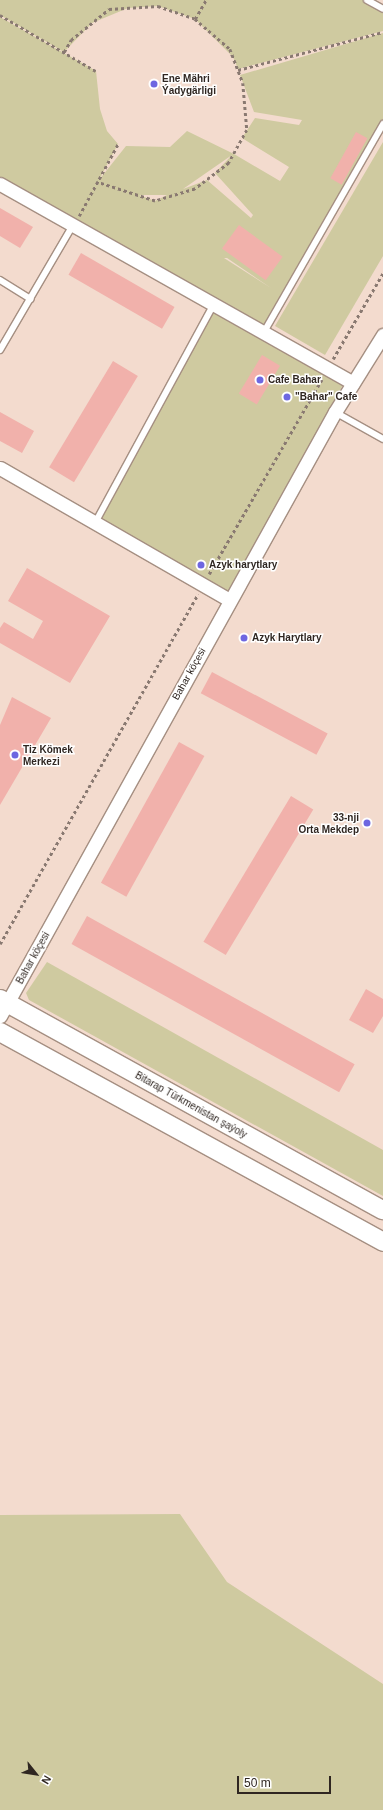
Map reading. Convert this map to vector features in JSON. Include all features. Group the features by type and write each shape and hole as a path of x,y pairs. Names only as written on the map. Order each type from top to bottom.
{"main road":[{"name":"Bitarap Türkmenistan şaýoly","path":"3,1006 383,1210"},
{"path":"0,1032 383,1242"}],"street":[{"path":"0,184 353,383"},
{"name":"Bahar köçesi","path":"3,1006 335,412 383,335"},
{"path":"0,468 230,600"}],"lane":[{"path":"367,0 383,9"},
{"path":"264,332 383,124"},
{"path":"0,350 74,225"},
{"path":"0,280 30,299"},
{"path":"95,523 214,304"},
{"path":"335,412 383,438"}],"path":[{"path":"195,19 206,0"},
{"path":"64,52 71,40 109,9 158,6 195,19 230,49 243,83 247,130 229,163 195,189 155,201 97,182"},
{"path":"0,15 96,71"},
{"path":"238,70 383,32"},
{"path":"74,225 118,144"},
{"path":"0,944 203,585 383,273"}],"shaded area":[{"path":"0,0 367,0 383,9 383,31 238,69 233,57 195,19 158,6 128,8 92,23 64,52 0,15"},
{"path":"0,17 96,71 100,109 107,131 118,144 99,180 126,146 170,147 187,131 234,154 280,181 289,167 242,138 255,118 299,125 302,120 254,112 240,75 383,33 383,123 264,332 0,184","holes":["232,155 215,173 253,215 251,218 207,180 183,189","139,195 167,195 155,201","224,258 227,258 271,288"]},
{"path":"383,142 383,256 325,355 275,326"},
{"path":"210,309 344,383 228,591 95,517"},
{"path":"47,962 383,1150 383,1196 29,1000 26,993"},
{"path":"180,1514 227,1582 383,1684 383,1810 0,1810 0,1515"}],"building":[{"path":"356,132 367,138 342,185 330,178"},
{"path":"0,208 33,227 20,248 0,236"},
{"path":"239,225 283,257 266,280 222,248"},
{"path":"81,253 175,307 162,329 69,275"},
{"name":"Cafe Bahar","path":"262,355 280,366 257,404 239,394"},
{"path":"113,361 138,376 74,482 49,467"},
{"path":"0,412 34,431 22,453 0,441"},
{"path":"27,568 110,616 70,683 0,643 0,628 4,622 33,639 43,621 8,601"},
{"path":"212,672 328,734 316,755 201,693"},
{"name":"Tiz Kömek Merkezi","path":"12,697 51,718 0,805 0,725"},
{"path":"179,742 204,756 126,897 101,883"},
{"path":"291,796 313,809 226,955 203,942"},
{"path":"87,916 355,1064 339,1092 71,944"},
{"path":"366,989 383,999 383,1016 373,1033 349,1020"}],"place":[{"name":"Ene Mähri Ýadygärligi","path":"154,84"},
{"name":"Cafe Bahar","path":"260,380"},
{"name":"\"Bahar\" Cafe","path":"287,397"},
{"name":"Azyk harytlary","path":"201,565"},
{"name":"Azyk Harytlary","path":"244,638"},
{"name":"Tiz Kömek Merkezi","path":"15,755"},
{"name":"33-nji Orta Mekdep","path":"367,823"}]}
